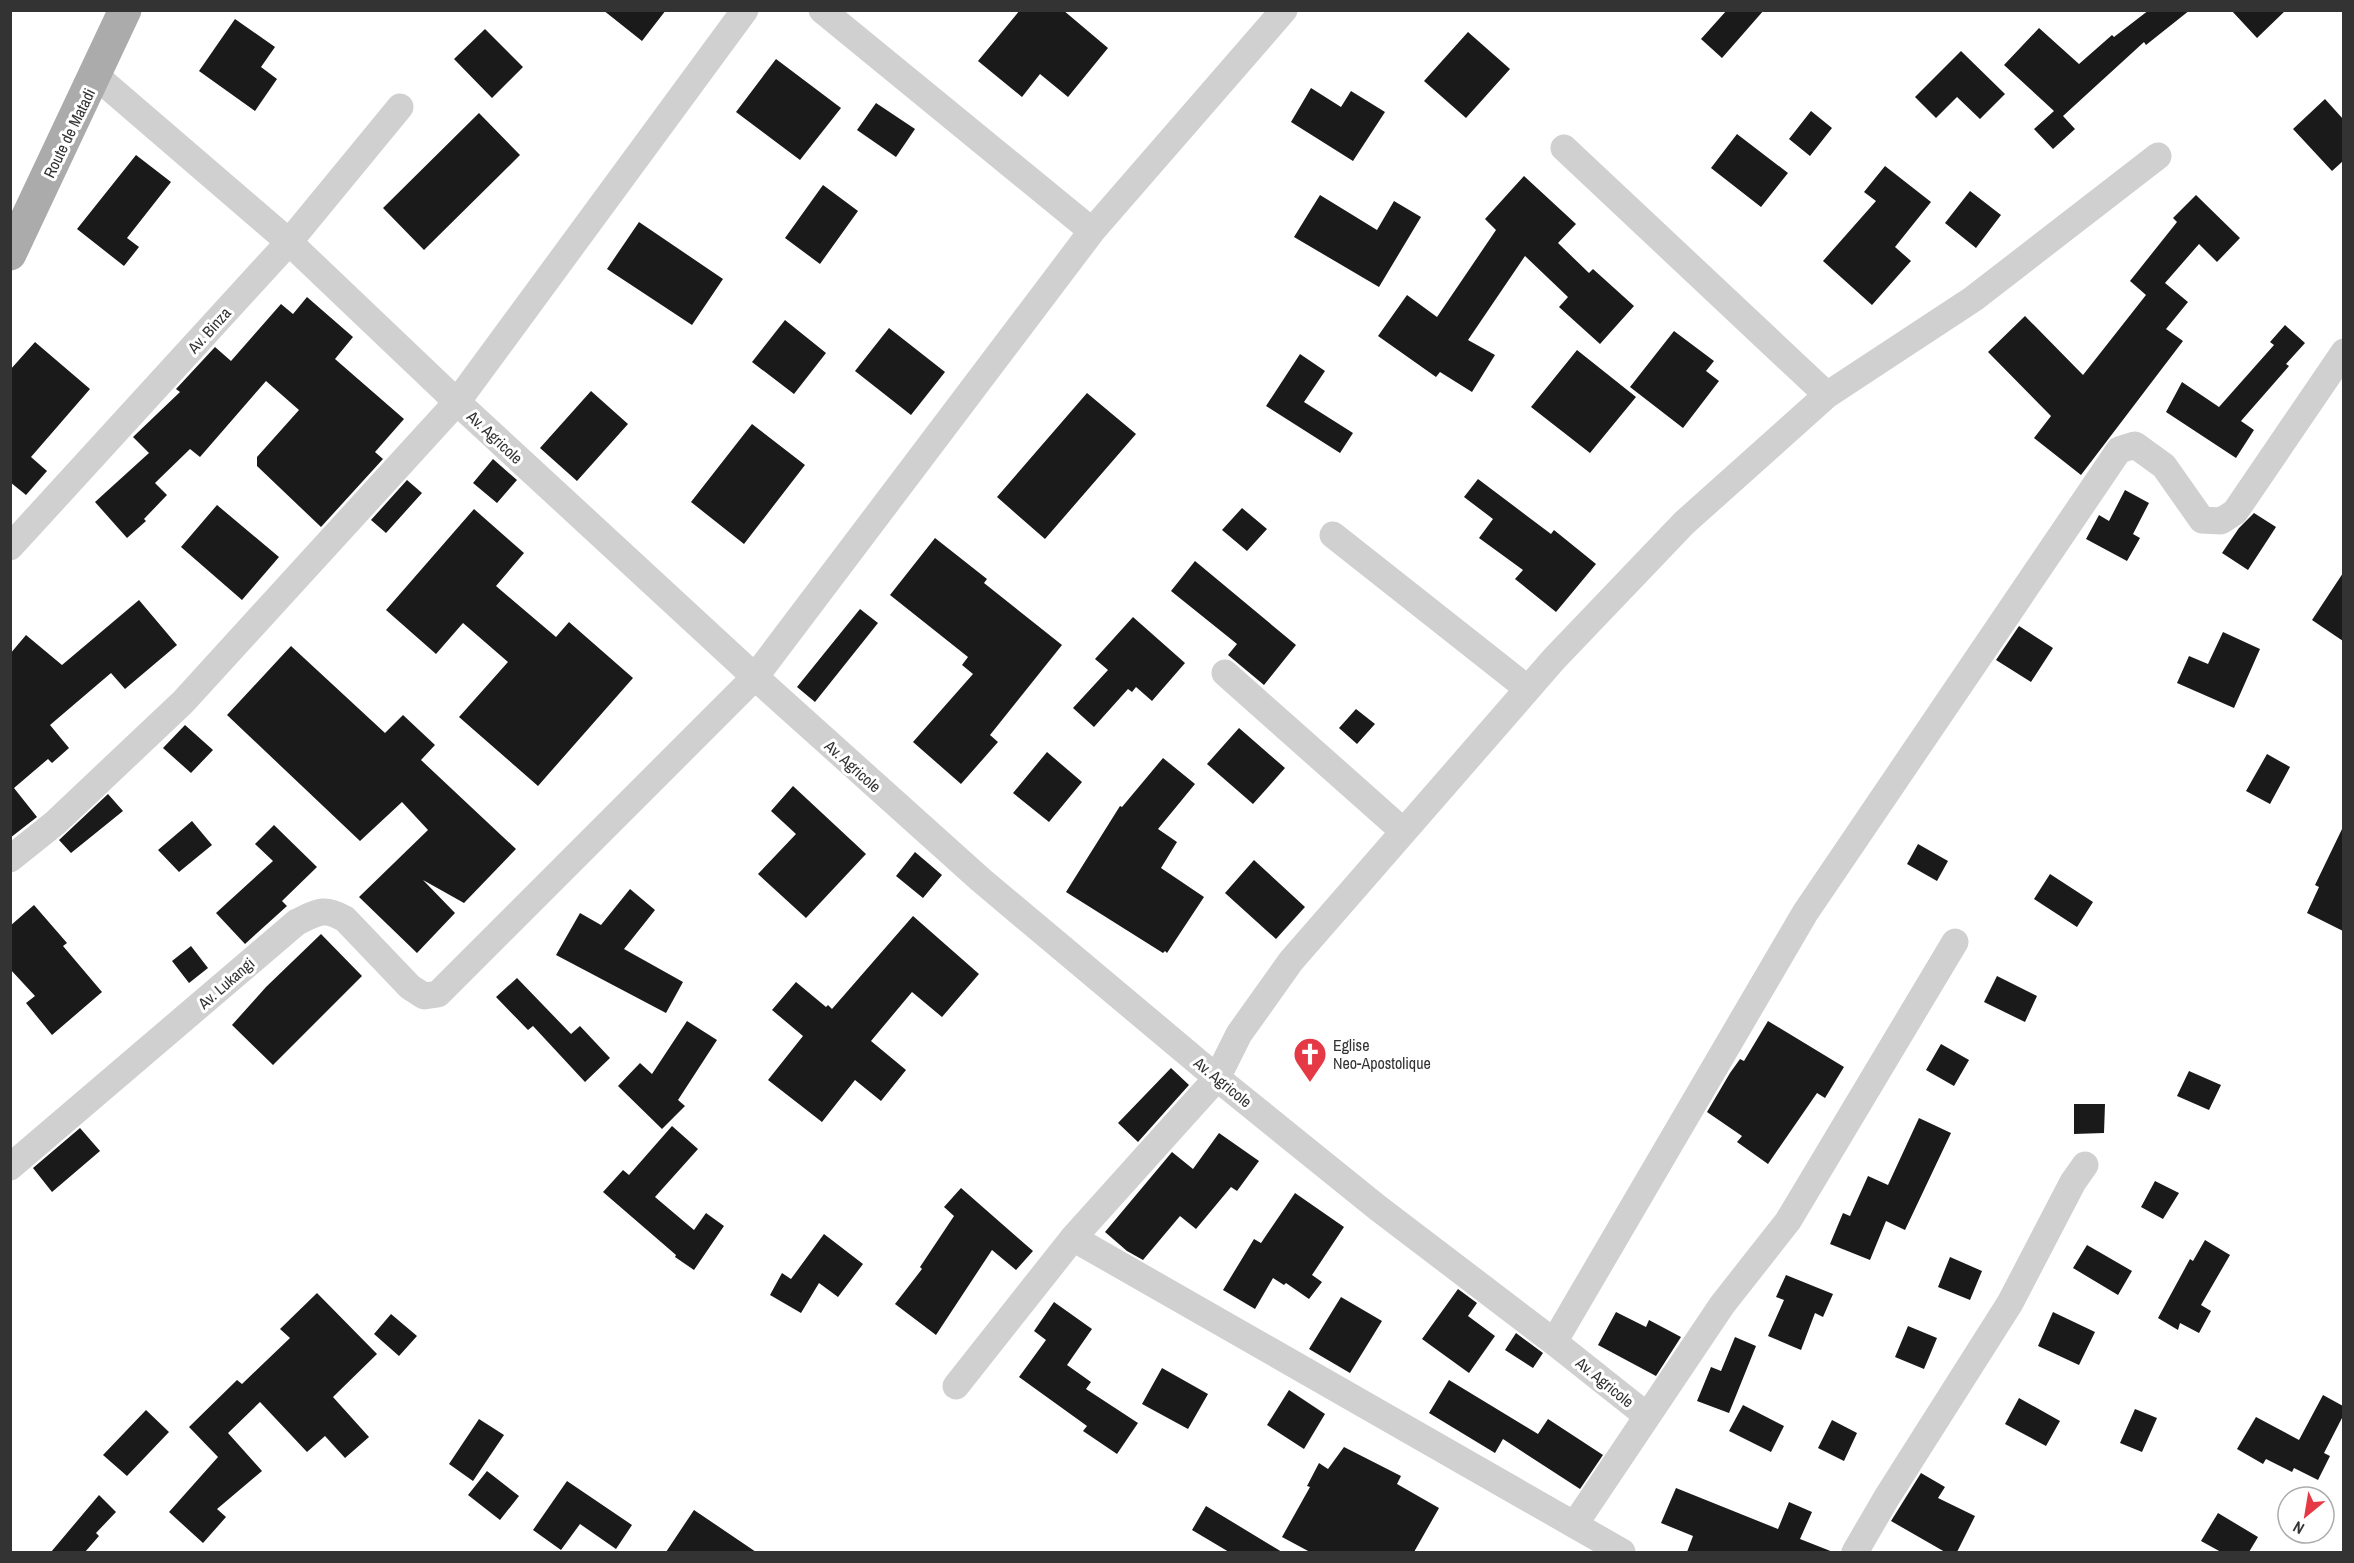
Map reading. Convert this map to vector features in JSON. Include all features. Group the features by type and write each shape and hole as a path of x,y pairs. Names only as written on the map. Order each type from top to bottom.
{"main road":[{"name":"Route de Matadi","path":"10,254 96,76 125,10"}],"street":[{"path":"10,860 55,823 183,702 457,402 746,10"},
{"path":"822,10 1092,231"},
{"path":"755,677 1092,231 1284,10"},
{"name":"Av. Agricole","path":"96,76 289,242 457,402 755,677 981,880 1217,1078 1378,1208 1646,1415"},
{"name":"Av. Binza","path":"10,547 289,242 400,107"},
{"path":"1564,148 1827,395"},
{"path":"956,1386 1073,1238 1217,1078 1239,1034 1291,961 1528,689 1684,523 1827,395 1973,299 2158,156"},
{"path":"1554,1342 1805,913 2119,450 2135,445 2164,466 2202,520 2221,521 2235,512 2343,352"},
{"path":"1333,535 1528,689"},
{"path":"1225,673 1403,831"},
{"name":"Av. Lukangi","path":"10,1167 297,922 321,911 333,913 345,919 410,987 423,996 438,994 755,677"},
{"path":"1575,1524 1722,1305 1788,1221 1955,942"},
{"path":"1855,1552 1887,1497 2010,1304 2073,1182 2085,1165"},
{"path":"1073,1238 1622,1552"}],"building":[{"path":"603,10 666,10 642,41"},
{"path":"1020,10 1063,10 1108,48 1068,97 1040,74 1022,97 978,61"},
{"path":"1727,10 1764,10 1722,58 1701,39"},
{"path":"2149,10 2190,10 2146,45 2144,42 2063,116 2075,129 2053,149 2034,129 2054,111 2004,65 2039,28 2079,64 2112,35 2114,37"},
{"path":"2231,10 2286,10 2257,38"},
{"path":"235,19 275,47 261,67 277,79 255,111 199,71"},
{"path":"485,29 523,67 492,98 454,59"},
{"path":"1468,32 1510,69 1466,118 1424,81"},
{"path":"1961,51 2005,94 1980,119 1957,97 1936,118 1915,97"},
{"path":"776,59 841,108 800,160 736,112"},
{"path":"1311,88 1341,107 1351,91 1385,112 1353,161 1291,122"},
{"path":"2325,99 2343,119 2343,161 2332,171 2293,129"},
{"path":"876,103 915,129 896,157 857,130"},
{"path":"1811,111 1832,128 1810,156 1789,139"},
{"path":"479,113 520,155 424,250 383,208"},
{"path":"1737,134 1788,173 1761,207 1711,168"},
{"path":"136,155 171,182 127,238 139,247 124,266 77,229"},
{"path":"1885,166 1931,202 1895,247 1911,261 1872,305 1823,261 1876,201 1864,192"},
{"path":"1524,176 1576,224 1558,243 1589,273 1593,269 1634,306 1600,344 1559,307 1568,297 1525,256 1468,340 1495,355 1472,392 1440,372 1436,377 1378,336 1407,295 1437,317 1496,230 1485,219"},
{"path":"823,185 858,211 820,264 785,238"},
{"path":"1970,191 2001,215 1976,248 1945,223"},
{"path":"1320,195 1377,230 1394,201 1421,217 1379,287 1294,237"},
{"path":"2196,195 2240,238 2217,262 2199,244 2165,283 2188,302 2166,329 2183,341 2081,475 2034,438 2051,416 1988,352 2025,316 2083,375 2146,295 2130,281 2177,222 2173,218"},
{"path":"639,222 723,279 692,325 607,269"},
{"path":"307,297 353,337 335,359 404,419 375,452 383,459 321,527 257,466 257,457 299,410 266,381 200,457 190,449 155,483 167,495 144,519 146,521 127,538 95,502 149,453 133,437 180,392 176,389 215,347 231,361 281,304 293,314"},
{"path":"785,320 826,353 794,394 752,362"},
{"path":"2285,325 2305,343 2286,364 2289,366 2241,421 2254,430 2236,458 2166,412 2182,382 2219,407 2274,345 2270,342"},
{"path":"889,328 945,372 911,415 855,371"},
{"path":"1674,331 1714,361 1706,371 1719,381 1683,428 1630,387"},
{"path":"35,342 90,389 31,457 47,471 26,495 10,482 10,370"},
{"path":"1577,350 1636,397 1590,453 1531,407"},
{"path":"1300,354 1325,371 1304,402 1353,433 1340,453 1266,406"},
{"path":"591,391 628,424 577,481 540,448"},
{"path":"1087,393 1136,434 1045,539 997,497"},
{"path":"752,424 805,465 744,544 691,502"},
{"path":"493,459 517,480 497,503 473,483"},
{"path":"1478,479 1551,534 1554,530 1596,564 1556,612 1515,579 1523,570 1479,538 1493,519 1464,497"},
{"path":"407,480 422,493 386,533 371,520"},
{"path":"2125,490 2149,503 2133,534 2140,538 2127,561 2086,539 2099,515 2109,521"},
{"path":"217,505 279,557 242,600 181,547"},
{"path":"1242,508 1267,529 1247,551 1222,530"},
{"path":"474,509 524,553 496,586 556,637 569,622 633,678 538,786 459,717 508,662 463,623 436,654 386,610"},
{"path":"2254,513 2276,527 2248,570 2222,553 2239,528"},
{"path":"935,538 987,579 984,583 1062,645 990,735 998,742 961,784 913,742 973,674 962,665 968,657 890,595"},
{"path":"1195,561 1296,645 1264,685 1228,655 1237,644 1171,591"},
{"path":"2343,573 2343,641 2312,620"},
{"path":"139,600 177,645 125,689 111,673 50,725 69,748 52,763 48,759 14,788 37,817 10,838 10,654 26,635 62,665"},
{"path":"860,609 878,623 815,702 797,687"},
{"path":"1133,617 1185,663 1152,701 1136,687 1132,692 1128,689 1094,727 1073,708 1108,670 1095,659"},
{"path":"2019,626 2053,648 2031,682 1996,660"},
{"path":"2223,632 2260,649 2234,708 2177,683 2189,656 2208,664"},
{"path":"291,646 385,733 403,715 435,745 421,760 516,849 464,903 423,880 455,913 417,953 359,897 428,830 402,802 360,841 227,715"},
{"path":"1356,709 1375,724 1357,744 1339,728"},
{"path":"185,725 213,750 191,773 163,748"},
{"path":"1239,728 1285,768 1253,804 1207,764"},
{"path":"1047,752 1082,782 1049,822 1013,793"},
{"path":"2267,754 2290,767 2270,804 2246,791"},
{"path":"1163,758 1195,784 1158,829 1177,842 1161,868 1204,897 1167,953 1165,951 1163,953 1066,892 1120,806 1122,807"},
{"path":"793,786 866,854 806,918 758,874 796,834 771,811"},
{"path":"108,794 123,811 71,853 59,840"},
{"path":"192,821 212,845 179,872 158,850"},
{"path":"274,825 317,867 282,901 287,906 245,944 216,913 273,861 255,844"},
{"path":"2343,827 2343,931 2307,913 2319,887 2315,885"},
{"path":"1918,844 1948,861 1937,881 1907,864"},
{"path":"915,852 942,875 923,898 896,876"},
{"path":"1254,860 1305,907 1276,939 1225,893"},
{"path":"2050,874 2093,902 2077,927 2034,899"},
{"path":"630,889 655,910 624,949 683,982 666,1013 556,955 580,913 601,925"},
{"path":"34,905 67,943 63,946 102,992 52,1035 26,1003 35,996 10,969 10,926"},
{"path":"913,916 979,974 942,1017 912,992 871,1041 906,1070 881,1101 855,1080 822,1122 768,1080 803,1036 772,1010 796,982 826,1007 828,1005 832,1009"},
{"path":"321,934 362,976 273,1065 232,1025 266,987"},
{"path":"191,946 208,968 189,983 172,961"},
{"path":"1997,976 2037,996 2025,1022 1984,1002"},
{"path":"517,978 571,1034 580,1026 610,1058 585,1082 533,1026 528,1030 496,997"},
{"path":"687,1021 717,1040 678,1100 685,1106 662,1129 618,1086 640,1063 652,1074"},
{"path":"1768,1021 1844,1067 1825,1098 1817,1093 1768,1164 1737,1142 1742,1136 1707,1112 1730,1073 1740,1059 1744,1061"},
{"path":"1941,1044 1969,1060 1954,1086 1926,1070"},
{"path":"1171,1068 1189,1085 1138,1142 1118,1123"},
{"path":"2189,1071 2221,1085 2209,1110 2177,1096"},
{"path":"2074,1104 2105,1104 2104,1133 2074,1134"},
{"path":"1919,1118 1951,1133 1905,1230 1886,1221 1870,1260 1830,1244 1843,1213 1850,1216 1868,1176 1888,1185"},
{"path":"672,1126 698,1149 655,1197 694,1230 706,1213 724,1226 694,1270 675,1257 676,1255 603,1192 623,1170 629,1175"},
{"path":"80,1128 100,1151 52,1192 33,1168"},
{"path":"1219,1133 1259,1161 1237,1191 1231,1187 1196,1229 1180,1216 1143,1260 1127,1251 1105,1232 1172,1152 1193,1169"},
{"path":"2155,1181 2179,1193 2163,1219 2141,1207"},
{"path":"961,1188 1033,1251 1016,1270 992,1250 936,1335 895,1304 922,1269 920,1267 954,1216 944,1207"},
{"path":"1295,1193 1344,1227 1312,1275 1322,1282 1309,1299 1286,1283 1284,1285 1273,1278 1255,1309 1223,1290 1254,1239 1261,1243"},
{"path":"824,1234 863,1264 838,1297 819,1283 801,1313 770,1295 782,1273 791,1279"},
{"path":"2205,1240 2230,1255 2201,1305 2211,1311 2199,1333 2180,1323 2178,1330 2158,1318 2190,1259 2193,1261"},
{"path":"2087,1245 2132,1271 2118,1295 2073,1268"},
{"path":"1950,1257 1982,1271 1970,1300 1938,1287"},
{"path":"1786,1275 1833,1294 1823,1317 1815,1313 1801,1350 1768,1336 1784,1300 1776,1297"},
{"path":"1458,1289 1477,1303 1468,1316 1495,1336 1469,1373 1422,1339"},
{"path":"317,1293 377,1354 333,1397 369,1437 345,1458 325,1436 307,1452 260,1402 228,1433 262,1471 217,1509 226,1517 203,1543 169,1512 218,1457 189,1427 237,1380 242,1384 290,1338 280,1329"},
{"path":"1341,1297 1382,1321 1350,1373 1309,1349"},
{"path":"1054,1302 1092,1329 1067,1365 1091,1382 1086,1389 1138,1423 1117,1454 1083,1431 1087,1426 1019,1377 1046,1340 1034,1331"},
{"path":"1616,1312 1646,1327 1649,1320 1681,1337 1656,1376 1598,1345"},
{"path":"2053,1312 2095,1332 2079,1365 2038,1346"},
{"path":"391,1314 417,1336 399,1356 374,1334"},
{"path":"1908,1326 1937,1338 1924,1369 1895,1357"},
{"path":"1516,1333 1543,1353 1533,1368 1505,1350"},
{"path":"1735,1337 1756,1346 1729,1413 1697,1401 1711,1367 1721,1371"},
{"path":"1162,1368 1208,1394 1188,1429 1142,1404"},
{"path":"1449,1380 1538,1434 1548,1419 1603,1455 1580,1489 1503,1439 1495,1453 1429,1413"},
{"path":"1289,1390 1325,1414 1304,1449 1267,1425"},
{"path":"2323,1395 2343,1406 2343,1416 2324,1453 2330,1456 2318,1480 2294,1468 2292,1472 2266,1459 2263,1464 2237,1449 2256,1417 2299,1440"},
{"path":"2019,1398 2060,1421 2046,1446 2005,1424"},
{"path":"1743,1405 1784,1426 1771,1452 1729,1431"},
{"path":"2135,1409 2157,1418 2142,1452 2120,1443"},
{"path":"146,1410 169,1432 127,1476 103,1455"},
{"path":"479,1419 504,1435 473,1481 449,1464"},
{"path":"1832,1420 1857,1433 1844,1461 1818,1448"},
{"path":"1344,1447 1401,1476 1397,1484 1439,1508 1414,1552 1310,1552 1282,1537 1310,1487 1307,1486 1319,1463 1328,1469"},
{"path":"487,1471 519,1496 500,1520 468,1495"},
{"path":"1921,1473 1945,1487 1938,1498 1975,1516 1957,1552 1945,1552 1891,1521"},
{"path":"567,1481 632,1525 616,1549 580,1524 561,1550 533,1530"},
{"path":"1676,1488 1778,1529 1789,1502 1812,1512 1800,1539 1833,1552 1687,1552 1693,1536 1661,1523"},
{"path":"99,1495 116,1512 96,1533 99,1536 85,1552 51,1552"},
{"path":"1206,1506 1282,1552 1229,1552 1192,1530"},
{"path":"694,1510 756,1552 666,1552"},
{"path":"2218,1513 2258,1537 2249,1552 2221,1552 2201,1541"}],"place":[{"name":"Eglise Neo-Apostolique","path":"1310,1083"}]}
